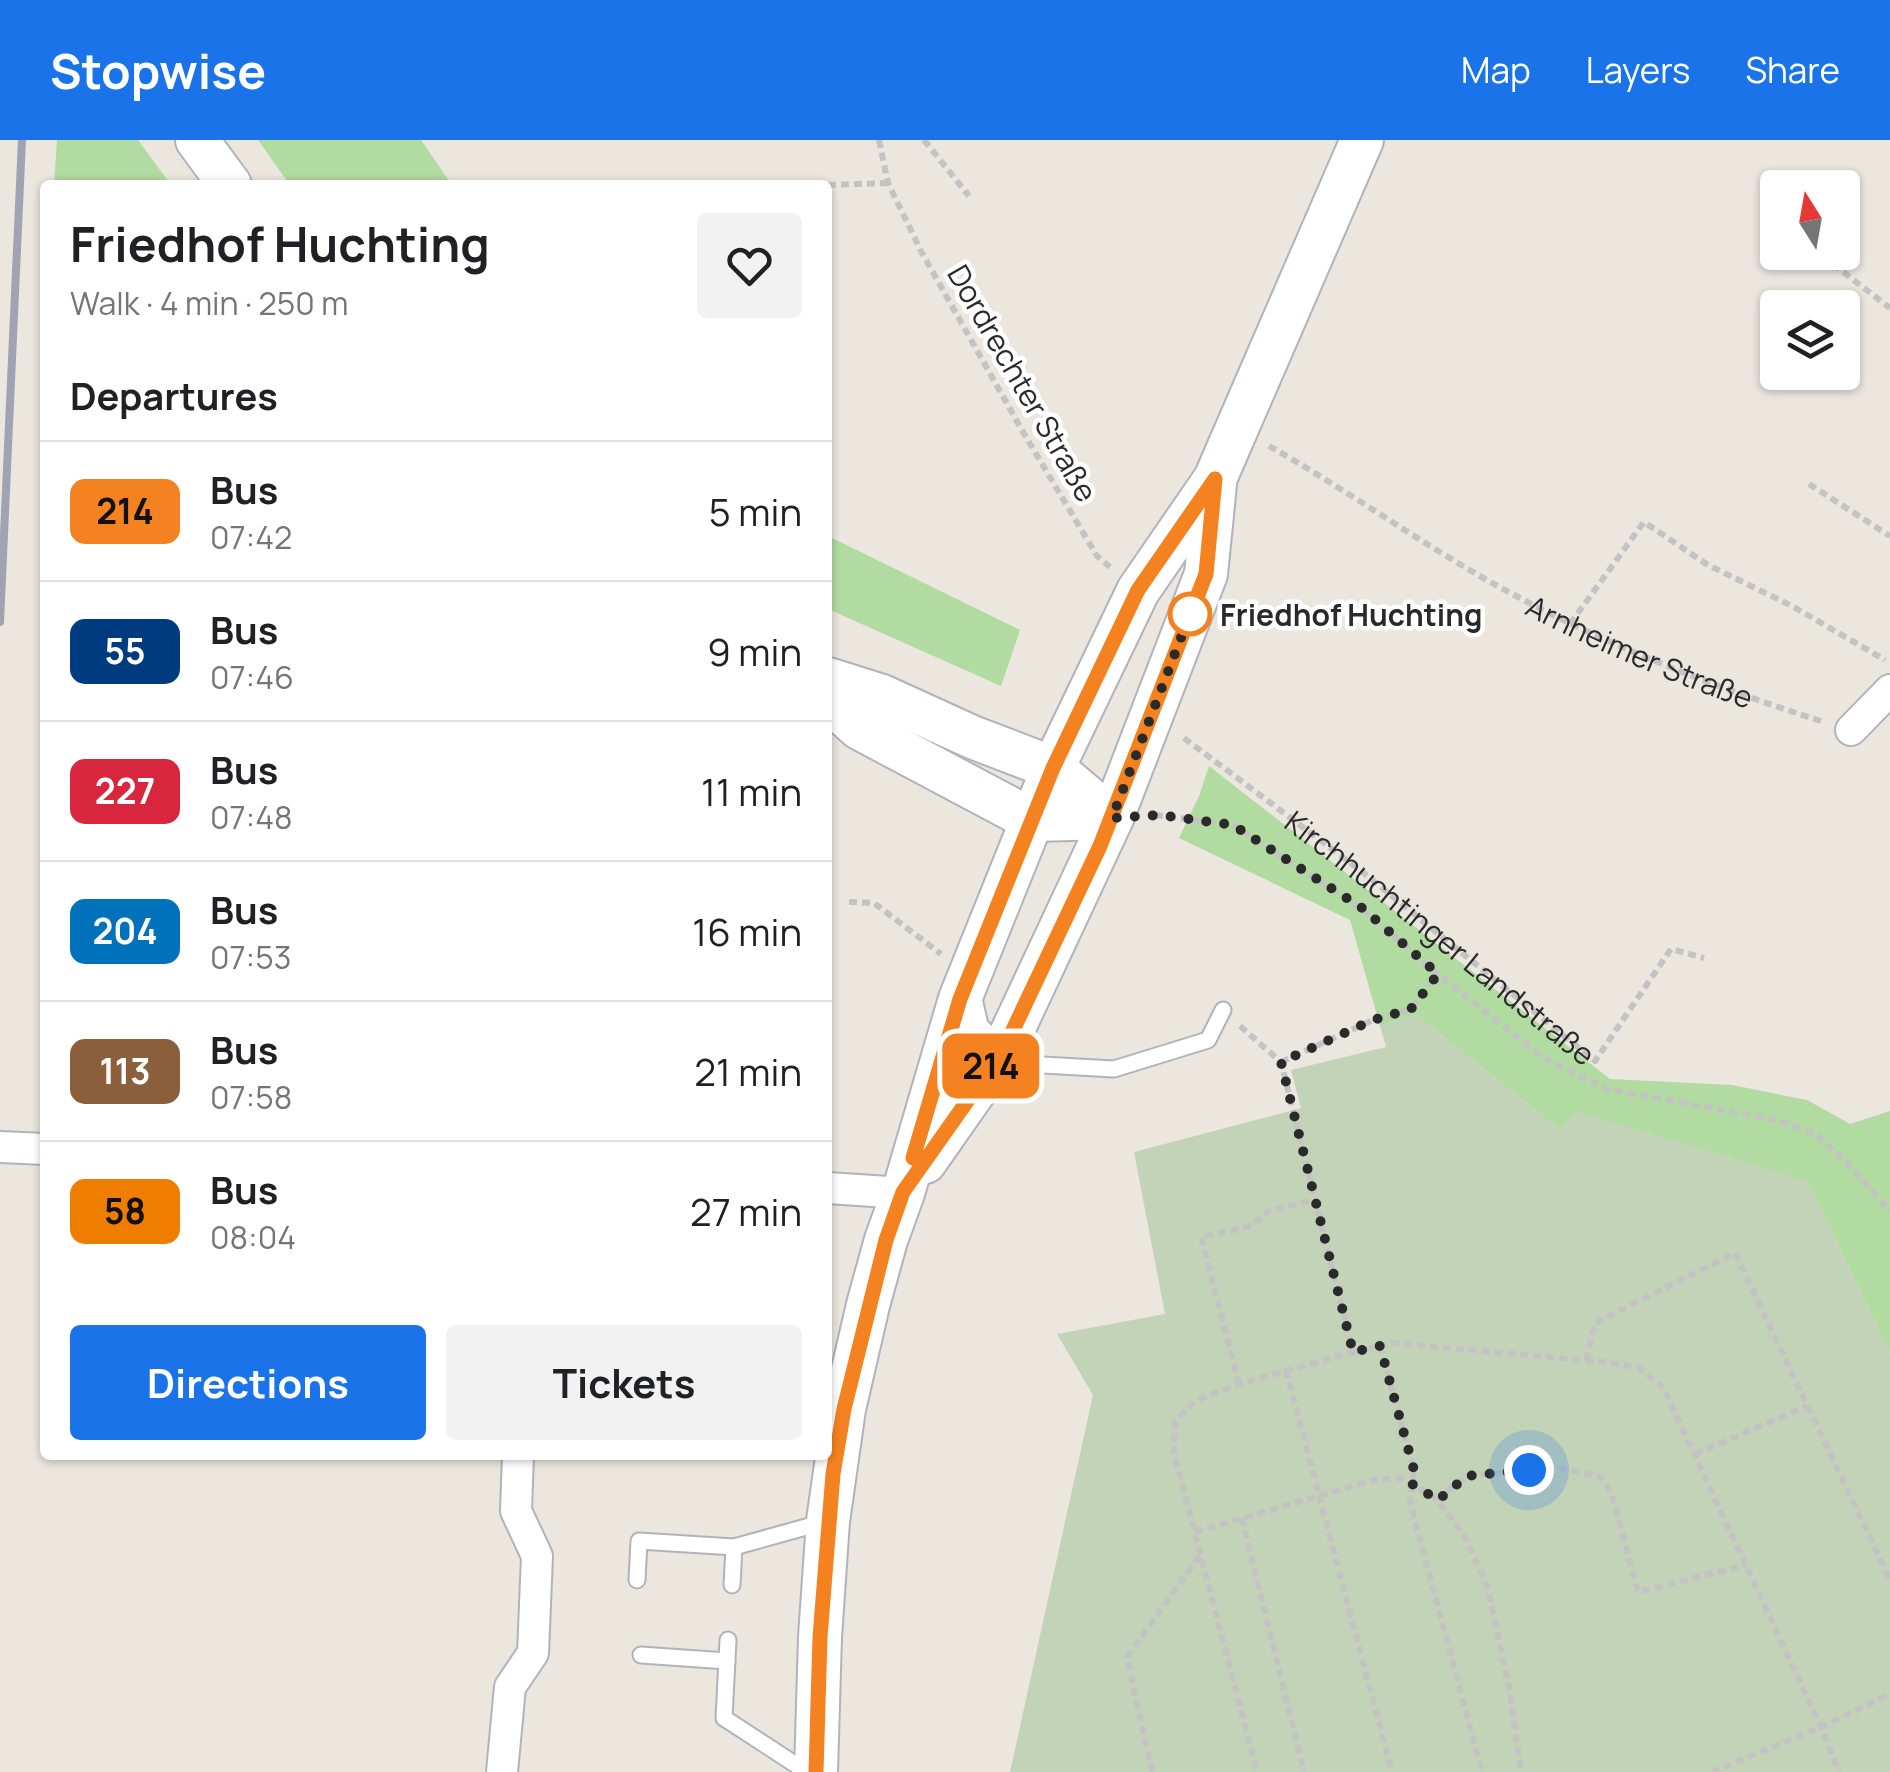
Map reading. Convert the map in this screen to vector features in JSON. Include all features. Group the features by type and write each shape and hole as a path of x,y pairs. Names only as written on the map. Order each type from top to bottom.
{"main road":[{"path":"197,140 226,180"},
{"path":"816,1772 828,1522 844,1409 886,1240 942,1083 970,976 1053,768 1138,590 1215,479 1362,140"},
{"path":"903,1192 991,1055 1112,818 1206,574 1215,479"},
{"path":"832,680 882,696 1053,768 1112,818"},
{"path":"832,704 859,728 1032,820 1112,818"}],"street":[{"path":"1851,730 1890,690"},
{"path":"0,1147 40,1150"},
{"path":"832,1188 903,1192"},
{"path":"502,1772 510,1687 533,1653 534,1634 537,1556 516,1510 518,1460"}],"lane":[{"path":"970,976 991,1055 1043,1065 1114,1069 1208,1040 1224,1010"},
{"path":"637,1580 639,1541 734,1546 828,1522"},
{"path":"732,1585 734,1546"},
{"path":"728,1640 724,1718 807,1772"},
{"path":"642,1656 727,1661"}],"path":[{"name":"Dordrechter Straße","path":"879,140 888,184 930,268 1023,432 1096,556 1138,590"},
{"path":"924,140 969,196"},
{"path":"832,185 888,184"},
{"path":"1839,270 1890,308"},
{"name":"Arnheimer Straße","path":"1238,428 1502,589 1599,639 1753,698 1851,730"},
{"path":"1809,484 1890,536"},
{"path":"1570,624 1644,522 1708,565 1792,606 1890,662"},
{"name":"Kirchhuchtinger Landstraße","path":"1150,714 1360,870 1595,1060 1671,949 1704,958"},
{"path":"1112,818 1159,815 1233,825 1362,908 1543,1058 1607,1089 1777,1120 1815,1134 1890,1211"},
{"path":"850,902 874,902 970,976"},
{"path":"1281,1062 1373,1020 1411,1009 1438,974"},
{"path":"1224,1010 1281,1062 1353,1352"},
{"path":"1239,1384 1201,1237 1252,1226 1268,1211 1315,1200"},
{"path":"1586,1360 1595,1322 1735,1253 1890,1580"},
{"path":"1257,1772 1174,1453 1176,1422 1196,1401 1239,1384 1393,1343 1638,1367 1663,1387 1839,1772"},
{"path":"1380,1346 1414,1470 1410,1502 1482,1772"},
{"path":"1286,1370 1392,1772"},
{"path":"1694,1454 1808,1406"},
{"path":"1438,1500 1467,1476 1573,1470 1599,1476 1610,1491 1638,1592 1746,1564"},
{"path":"1195,1532 1374,1480 1400,1478 1438,1500 1466,1539 1487,1586 1509,1687 1521,1772"},
{"path":"1242,1518 1304,1772"},
{"path":"1152,1772 1127,1658 1201,1554"},
{"path":"1712,1772 1890,1694"}],"green space":[{"path":"57,140 138,140 167,180 54,180"},
{"path":"258,140 421,140 449,180 286,180"},
{"path":"832,538 1020,630 1001,686 832,611"},
{"path":"1209,766 1610,1079 1732,1085 1807,1100 1850,1124 1890,1111 1890,1353 1807,1181 1559,1129 1416,1015 1380,1026 1350,920 1179,838"},
{"path":"1416,1015 1559,1129 1576,1111 1807,1181 1890,1353 1890,1772 1010,1772 1093,1395 1057,1334 1165,1314 1134,1152 1301,1108 1291,1070 1386,1047 1380,1026"}],"railway":[{"path":"0,622 22,140"}],"bus line":[{"name":"214","path":"816,1772 820,1637 833,1474 844,1409 886,1240 903,1192 1004,1049 1088,874 1206,574 1215,479 1138,590 1053,768 960,999 913,1158"}],"place":[{"name":"Friedhof Huchting","path":"1190,614"}],"route":[{"path":"1190,614 1192,609 1112,818 1159,815 1233,825 1362,908 1438,974 1411,1009 1373,1020 1281,1062 1353,1352 1380,1346 1414,1470 1412,1484 1438,1500 1467,1476 1529,1470"}]}
